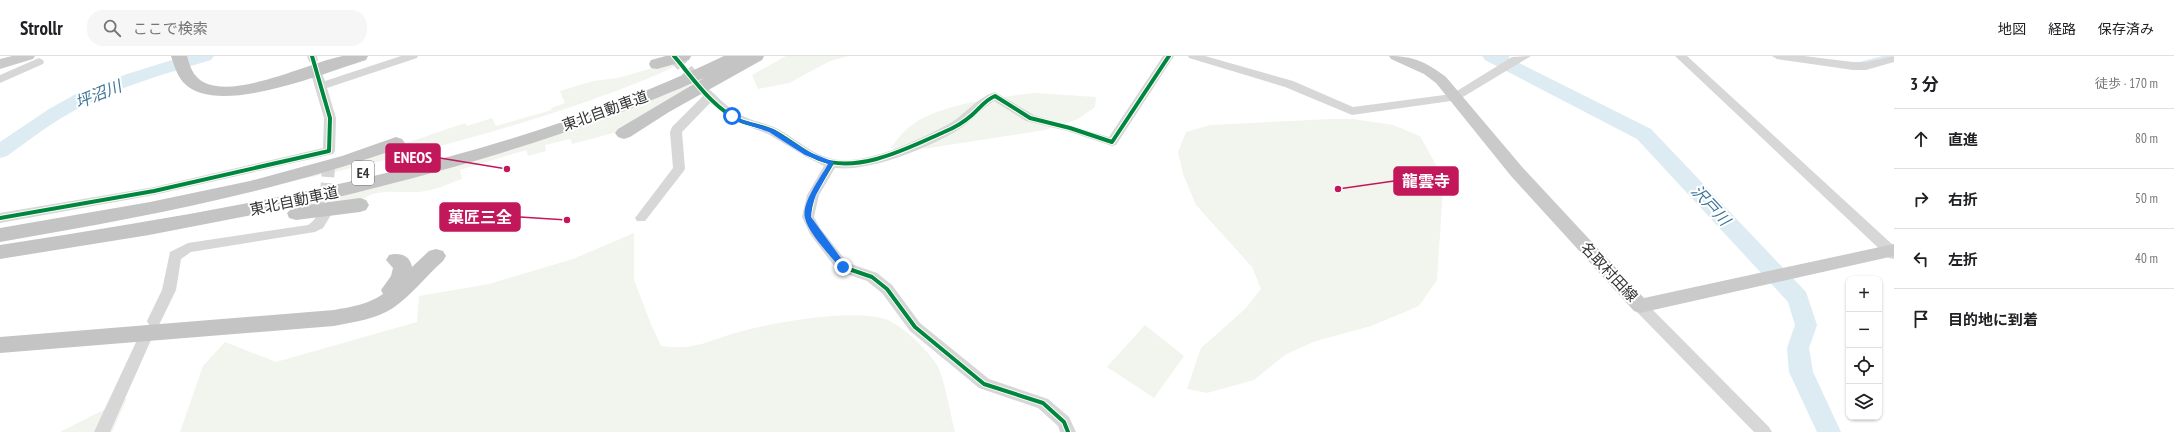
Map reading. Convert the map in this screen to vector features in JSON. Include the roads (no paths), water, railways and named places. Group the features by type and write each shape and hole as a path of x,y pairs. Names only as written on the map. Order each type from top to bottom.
{"highway":[{"path":"179,56 191,73 195,84 209,91 222,93 264,86 360,56"},
{"path":"190,56 191,73"},
{"path":"191,73 207,84 218,87 238,87 264,82 345,56"},
{"path":"657,64 683,56"},
{"name":"東北自動車道","path":"0,239 114,223 211,206 302,187 397,164 494,138 555,118 634,89 712,56"},
{"name":"東北自動車道","path":"0,252 211,218 317,196 436,167 617,108 670,87 737,56"},
{"path":"624,133 662,108 756,56"},
{"path":"0,234 110,216 204,198 338,164 396,143"},
{"path":"0,259 325,208 360,205"},
{"path":"0,345 304,322 357,314 377,307 392,298 422,267 436,256"},
{"path":"0,336 327,315 365,305 384,295 400,279 403,270 402,264 396,260"}],"main road":[{"name":"名取村田線","path":"1396,56 1429,71 1441,80 1517,172 1640,306 1776,275 1893,252"},
{"path":"0,64 33,59"}],"street":[{"path":"0,218 154,191 329,156 330,118 319,80 413,56"},
{"path":"641,218 678,169 676,132 678,127 708,94 741,121 771,130 807,154 832,163 864,162 926,140 972,115 988,98 995,96 1030,118 1070,128 1112,142 1169,56"},
{"path":"1193,56 1289,84 1352,111 1454,97 1466,92 1513,60 1526,56"},
{"path":"1680,56 1893,252"},
{"path":"1777,56 1853,66 1866,66 1894,59"},
{"path":"0,79 33,59"},
{"path":"832,163 813,195 809,206 808,218 815,231 843,267 872,278 887,289 900,309 915,327 984,384 1043,403 1064,422 1068,432"},
{"path":"154,321 169,290 175,256 179,252 188,248 310,229 318,225 325,215"},
{"path":"1640,306 1695,364 1764,432"},
{"path":"102,432 144,340"}],"waterway":[{"name":"坪沼川","path":"0,151 56,113 81,99 133,78 205,56"},
{"name":"沢戸川","path":"1491,56 1644,134 1690,181 1724,221 1798,298 1806,325 1798,348 1801,372 1829,432"},
{"path":"1496,59 1508,56"},
{"path":"1862,63 1890,56"}],"tunnel":[{"path":"674,56 699,84"},
{"path":"325,215 329,161"}],"place":[{"name":"ENEOS","path":"507,169"},
{"name":"龍雲寺","path":"1338,189"},
{"name":"菓匠三全","path":"567,220"}]}
